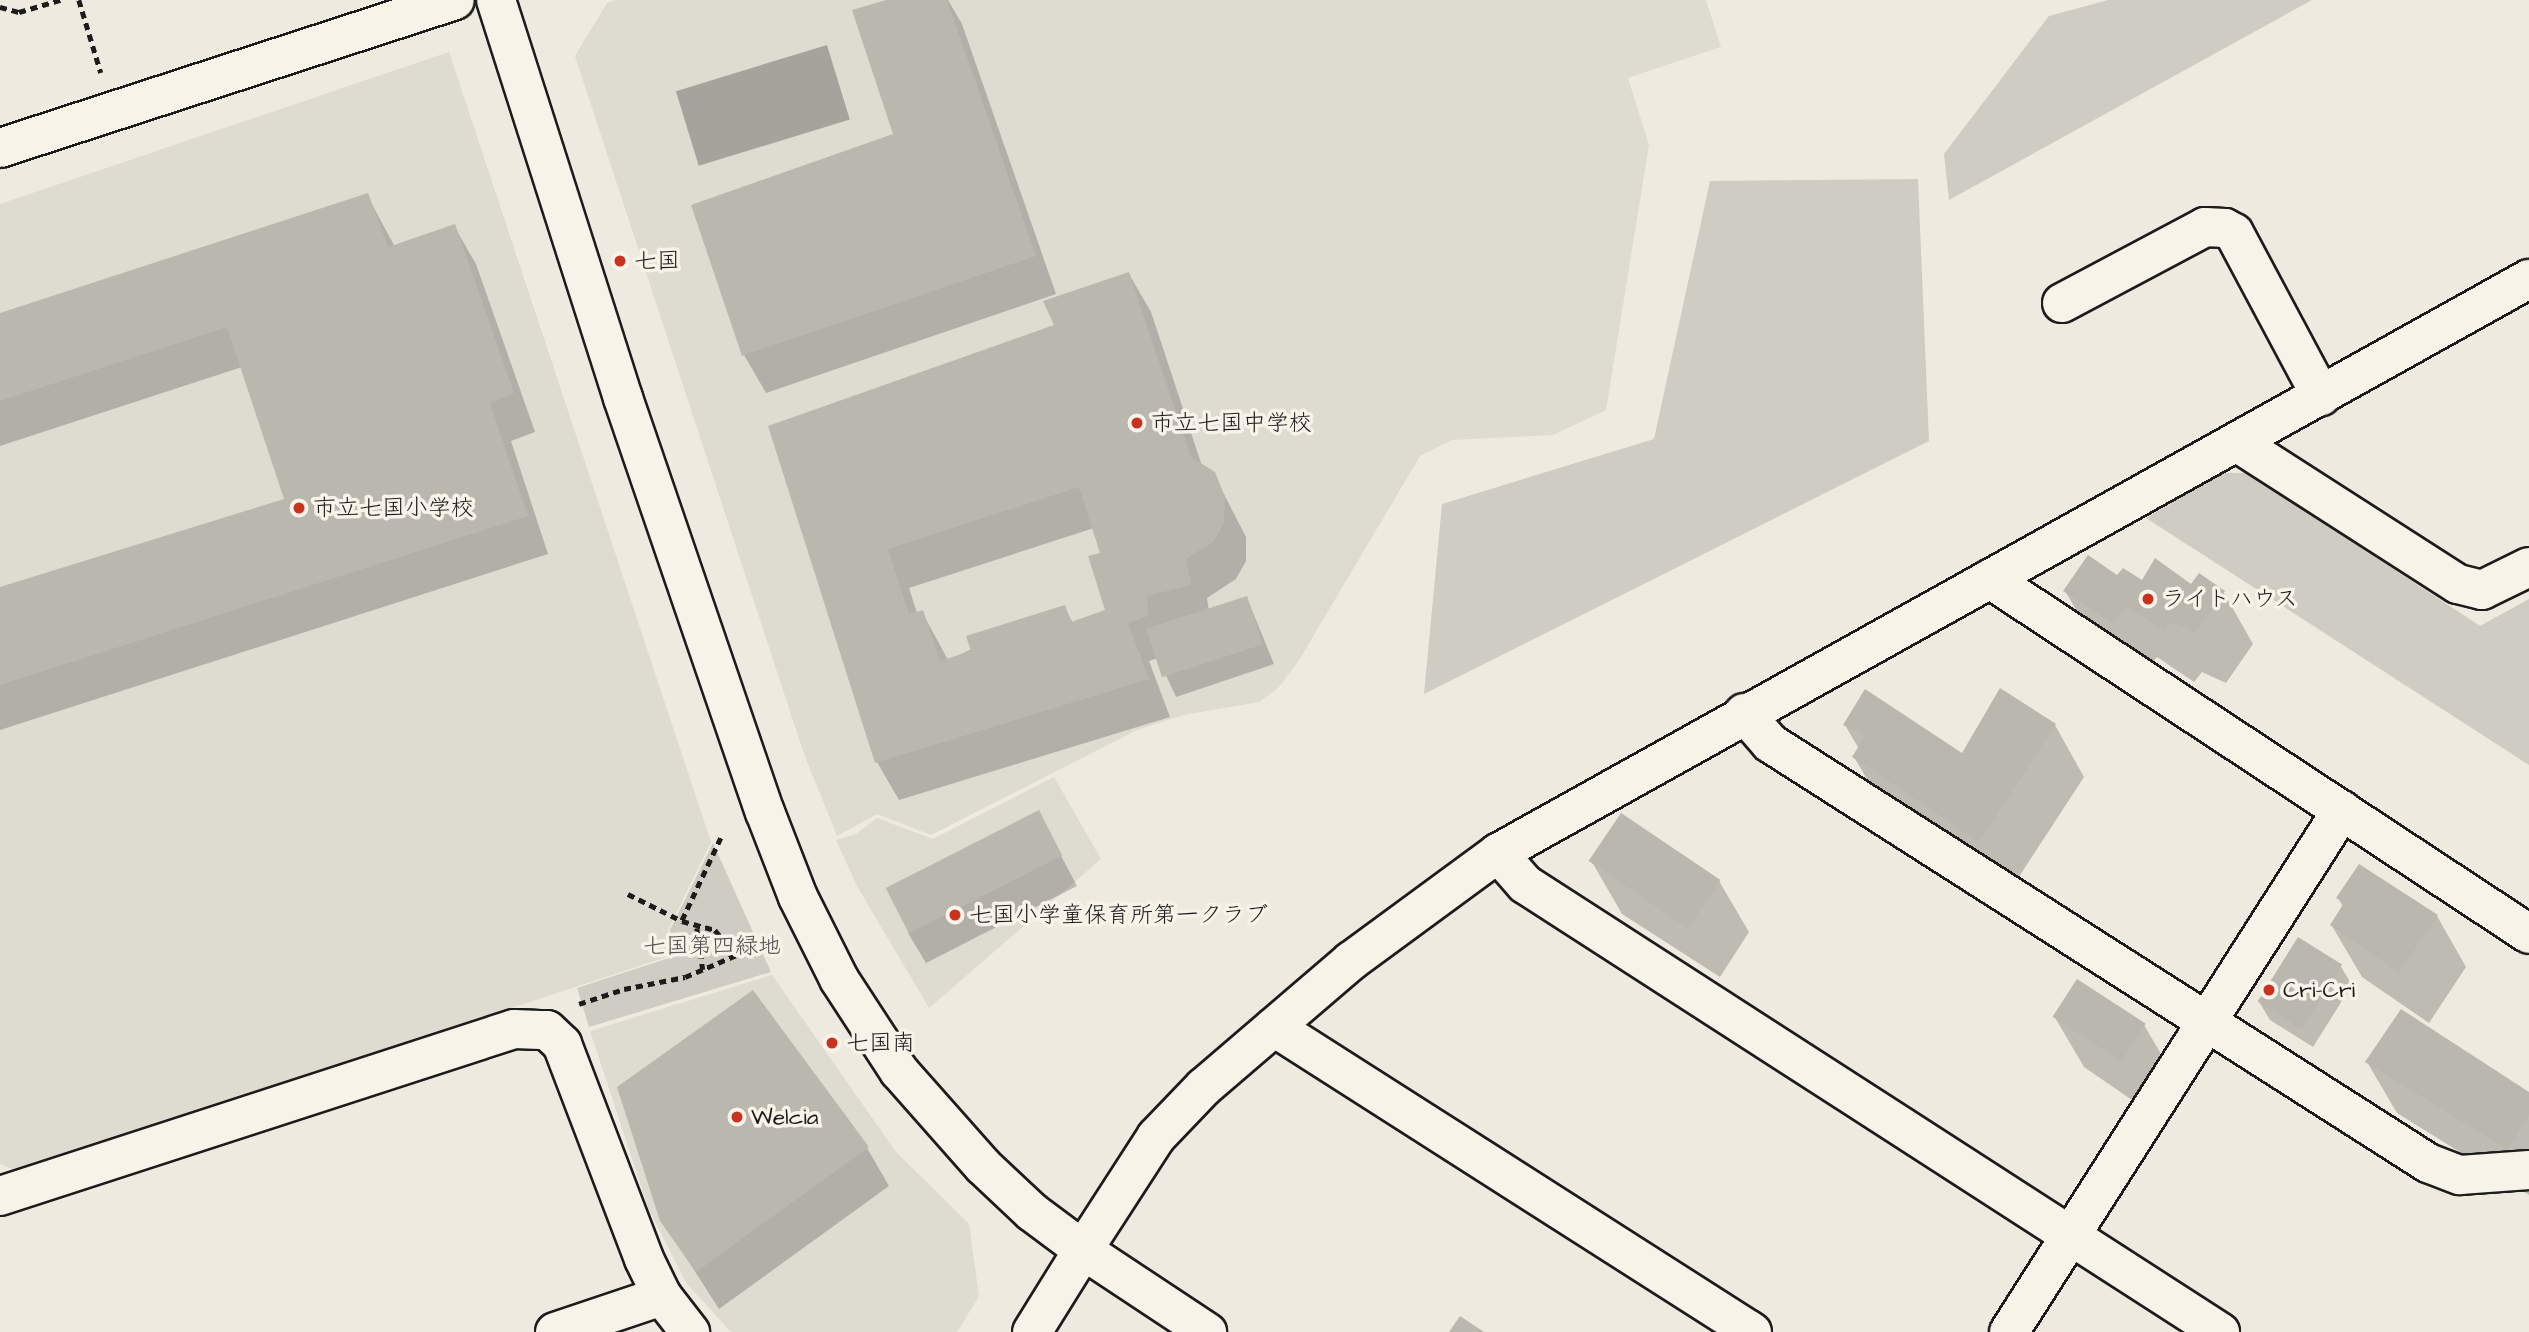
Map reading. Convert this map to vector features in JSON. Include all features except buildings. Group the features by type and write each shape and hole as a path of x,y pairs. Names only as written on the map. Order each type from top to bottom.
{"street":[{"path":"0,148 455,0"},
{"path":"496,0 623,398 798,897 865,1023 938,1120 1032,1212 1083,1250 1207,1332"},
{"path":"2062,303 2204,227 2225,228 2234,233 2322,396"},
{"path":"1032,1332 1156,1138 1204,1087 1400,923 1498,853 1744,713 2238,443 2529,279"},
{"path":"2238,443 2458,584 2482,590 2529,568"},
{"path":"1990,579 2529,934"},
{"path":"1744,713 1770,743 2443,1171 2460,1175 2529,1170"},
{"path":"2009,1332 2072,1238 2342,810"},
{"path":"1498,853 1525,884 2220,1332"},
{"path":"1274,1027 1752,1332"},
{"path":"0,1196 514,1029 547,1030 562,1044 628,1222 662,1296 690,1332"},
{"path":"555,1332 662,1296"}],"path":[{"path":"0,7 19,12 60,0"},
{"path":"79,0 112,111"},
{"path":"682,920 721,838"},
{"path":"628,894 696,928 708,928 722,935 736,955"},
{"path":"696,928 703,970"},
{"path":"547,1030 573,1006 703,970 766,942"}],"shaded area":[{"name":"市立七国中学校","path":"616,0 1706,0 1721,47 1628,78 1649,145 1606,410 1553,435 1452,440 1420,456 1298,662 1278,688 1259,702 1184,715 1137,730 931,835 877,814 837,836 804,754 575,56 607,3"},
{"path":"827,45 850,120 699,166 676,91"},
{"name":"市立七国小学校","path":"449,52 711,842 668,930 670,956 15,1170 0,1164 0,204"},
{"name":"七国小学童保育所第一クラブ","path":"1054,777 1101,859 929,1008 857,886 836,840 856,834 877,818 933,839"},
{"path":"772,975 896,1152 969,1224 979,1296 957,1332 731,1332 687,1284 649,1210 590,1031"}],"green space":[{"path":"2108,0 2312,0 1949,200 1944,154 2049,16"},
{"path":"1918,179 1929,441 1424,694 1442,504 1654,439 1710,181"},
{"path":"2222,473 2248,473 2480,626 2529,599 2529,765 2146,518"},
{"name":"七国第四緑地","path":"713,843 771,972 589,1027 577,988 672,957 670,930"}],"place":[{"name":"七国","path":"620,261"},
{"name":"市立七国中学校","path":"1137,423"},
{"name":"市立七国小学校","path":"299,508"},
{"name":"ライトハウス","path":"2148,599"},
{"name":"七国小学童保育所第一クラブ","path":"955,915"},
{"name":"Cri-Cri","path":"2269,990"},
{"name":"七国南","path":"832,1043"},
{"name":"Welcia","path":"737,1117"}]}
